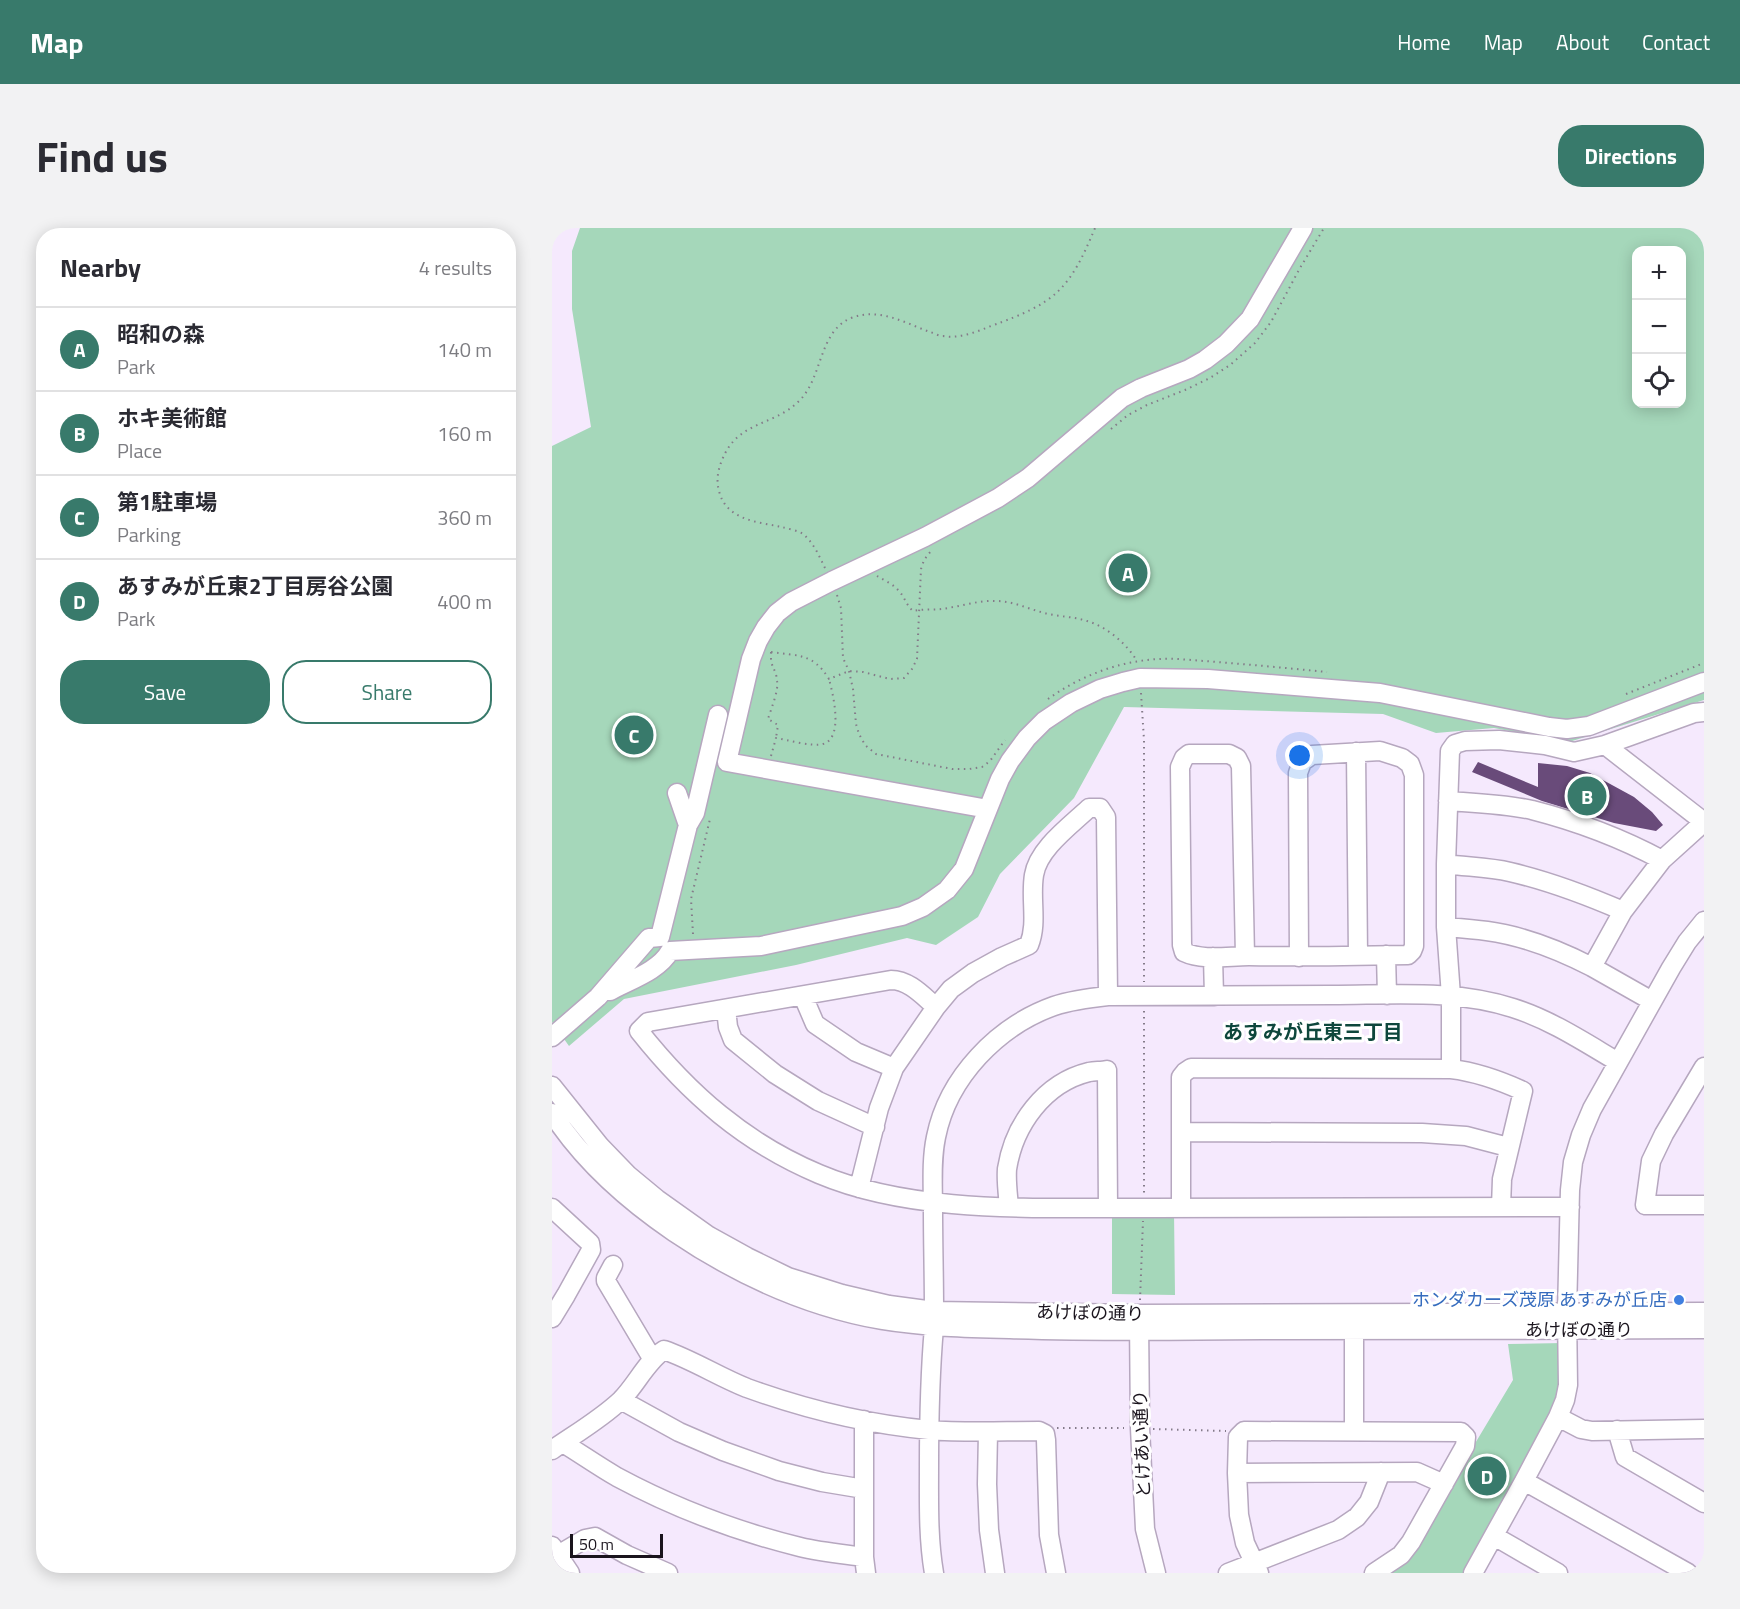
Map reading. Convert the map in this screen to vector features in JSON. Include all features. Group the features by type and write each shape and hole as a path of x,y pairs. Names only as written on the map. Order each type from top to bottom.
{"street":[{"path":"988,809 727,762 751,659 765,647 766,627 791,603 998,498 1028,478 1122,398 1189,369 1212,355 1250,319 1303,228"},
{"path":"552,1037 598,997 649,938 694,950 761,946 902,916 923,907 947,890 964,869 1000,779 1027,738 1044,722 1071,703 1100,689 1140,678 1208,679 1380,693 1567,729 1589,726 1704,682"},
{"path":"1451,1069 1451,996 1446,927 1450,751 1455,744 1465,741 1499,740 1545,745 1574,752 1605,745 1694,713 1704,712"},
{"path":"598,997 665,960 665,944 688,825 695,813 718,715"},
{"path":"1592,967 1623,911 1662,860 1704,822 1605,745"},
{"path":"1245,956 1240,766 1237,758 1229,754 1189,754 1184,758 1180,767 1182,945 1184,952 1193,956 1213,957 1299,957 1408,954 1412,951 1414,946 1414,775 1410,764 1402,758 1380,751 1312,756 1302,762 1298,773 1299,957"},
{"path":"1356,752 1358,955"},
{"path":"677,794 688,825"},
{"path":"1448,801 1530,810 1597,830 1626,841 1662,860"},
{"path":"859,1188 879,1108 894,1068 951,989 973,973 1029,945 1033,935 1034,876 1041,855 1089,808 1100,807 1106,817 1108,996"},
{"path":"1446,864 1508,871 1585,895 1623,911"},
{"path":"1473,1573 1524,1481 1565,1400 1568,1385 1570,1207 1573,1162 1581,1136 1592,1109 1618,1062 1687,942 1704,921"},
{"path":"1446,927 1489,931 1535,942 1567,954 1653,1001"},
{"path":"1386,955 1387,995"},
{"path":"1213,957 1214,996"},
{"path":"936,1007 908,985 896,980 648,1022 639,1030 687,1086 714,1111 748,1136 820,1175 897,1197 933,1203 1108,1208 1570,1207"},
{"path":"803,996 815,1024 856,1052 894,1068"},
{"path":"934,1573 929,1498 931,1356 934,1319 932,1169 936,1135 947,1103 964,1073 989,1045 1019,1023 1053,1006 1080,999 1108,996 1451,996 1488,1001 1547,1021 1618,1062"},
{"path":"726,1009 728,1027 734,1040 775,1074 818,1101 875,1127"},
{"path":"1704,1067 1664,1134 1651,1161 1645,1205 1704,1205"},
{"path":"1180,1208 1181,1077 1191,1068 1451,1069 1470,1071 1523,1091 1508,1147 1502,1179 1501,1208"},
{"path":"1009,1206 1007,1171 1022,1124 1035,1106 1054,1088 1072,1078 1090,1072 1107,1070 1108,1208"},
{"name":"あけぼの通り","path":"552,1086 600,1146 628,1175 709,1236 788,1277 934,1319"},
{"name":"あけぼの通り","path":"552,1113 561,1127 611,1183 635,1204 691,1244 774,1287 816,1303 881,1320 934,1319 1052,1330 1139,1322 1567,1322 1704,1329"},
{"path":"1181,1132 1422,1133 1466,1136 1508,1147"},
{"path":"552,1208 590,1243 591,1250 552,1318"},
{"path":"612,1265 606,1281 653,1360"},
{"name":"あけぼの通り","path":"1139,1322 1354,1330 1567,1322 1704,1312"},
{"name":"とけあい通り","path":"1139,1322 1140,1428 1145,1528 1156,1573"},
{"path":"1354,1330 1354,1431"},
{"path":"864,1420 865,1565 707,1517 664,1499 557,1447 621,1400 657,1355 664,1350 746,1387 813,1409 929,1430 1039,1431 1045,1434 1049,1536 1056,1573"},
{"path":"621,1400 679,1432 768,1467 822,1482 864,1489"},
{"path":"1558,1417 1581,1429 1592,1431 1704,1429"},
{"path":"1617,1430 1625,1457 1704,1503"},
{"path":"1256,1568 1245,1543 1239,1515 1238,1437 1244,1431 1461,1432 1466,1437 1465,1446 1411,1542 1401,1555 1374,1573"},
{"path":"988,1432 988,1530 995,1573"},
{"path":"1228,1573 1256,1568 1338,1530 1357,1517 1369,1502 1381,1472"},
{"path":"1237,1473 1417,1472 1444,1484"},
{"path":"1524,1481 1688,1573"},
{"path":"1494,1536 1558,1573"},
{"path":"570,1573 555,1551 595,1537 627,1555 668,1573"}],"path":[{"path":"1006,739 982,767 952,770 876,754 865,745 859,734 849,671 843,658 841,608 832,581 813,544 801,533 744,519 734,513 719,491 718,472 731,442 744,431 789,410 802,399 812,384 827,342 837,328 850,318 882,315 900,319 942,336 973,333 1001,323 1044,304 1061,290 1071,278 1086,251 1095,228"},
{"path":"1106,433 1128,415 1210,378 1230,365 1255,343 1271,322 1324,228"},
{"path":"830,679 849,671 890,679 904,678 912,669 917,659 921,569 931,551"},
{"path":"768,770 778,725 768,719 778,683 765,647 800,655 813,660 823,668 830,679 835,703 834,732 825,744 817,745 776,738"},
{"path":"1048,698 1067,685 1099,672 1123,664 1160,658 1334,673"},
{"path":"1622,696 1704,663"},
{"path":"694,950 691,899 712,810"}],"green space":[{"path":"580,228 1704,228 1704,700 1569,742 1494,728 1436,733 1383,714 1124,707 1074,798 1000,874 978,917 936,945 907,938 796,965 624,999 569,1046 552,1022 552,446 591,427 572,309 572,251"},
{"path":"1112,1210 1174,1211 1175,1295 1112,1294"},
{"path":"1563,1343 1561,1397 1473,1559 1463,1573 1379,1573 1419,1537 1513,1380 1508,1344"}],"building":[{"path":"1478,762 1538,787 1538,763 1567,766 1590,773 1634,797 1663,825 1656,831 1614,823 1542,801 1472,772"}],"place":[{"name":"昭和の森","path":"1128,573"},
{"name":"第1駐車場","path":"634,735"},
{"name":"ホキ美術館","path":"1587,796"},
{"name":"ホンダカーズ茂原 あすみが丘店","path":"1679,1300"},
{"name":"あすみが丘東2丁目房谷公園","path":"1487,1476"}],"district":[{"name":"あすみが丘東三丁目","path":"1313,1032"}]}
